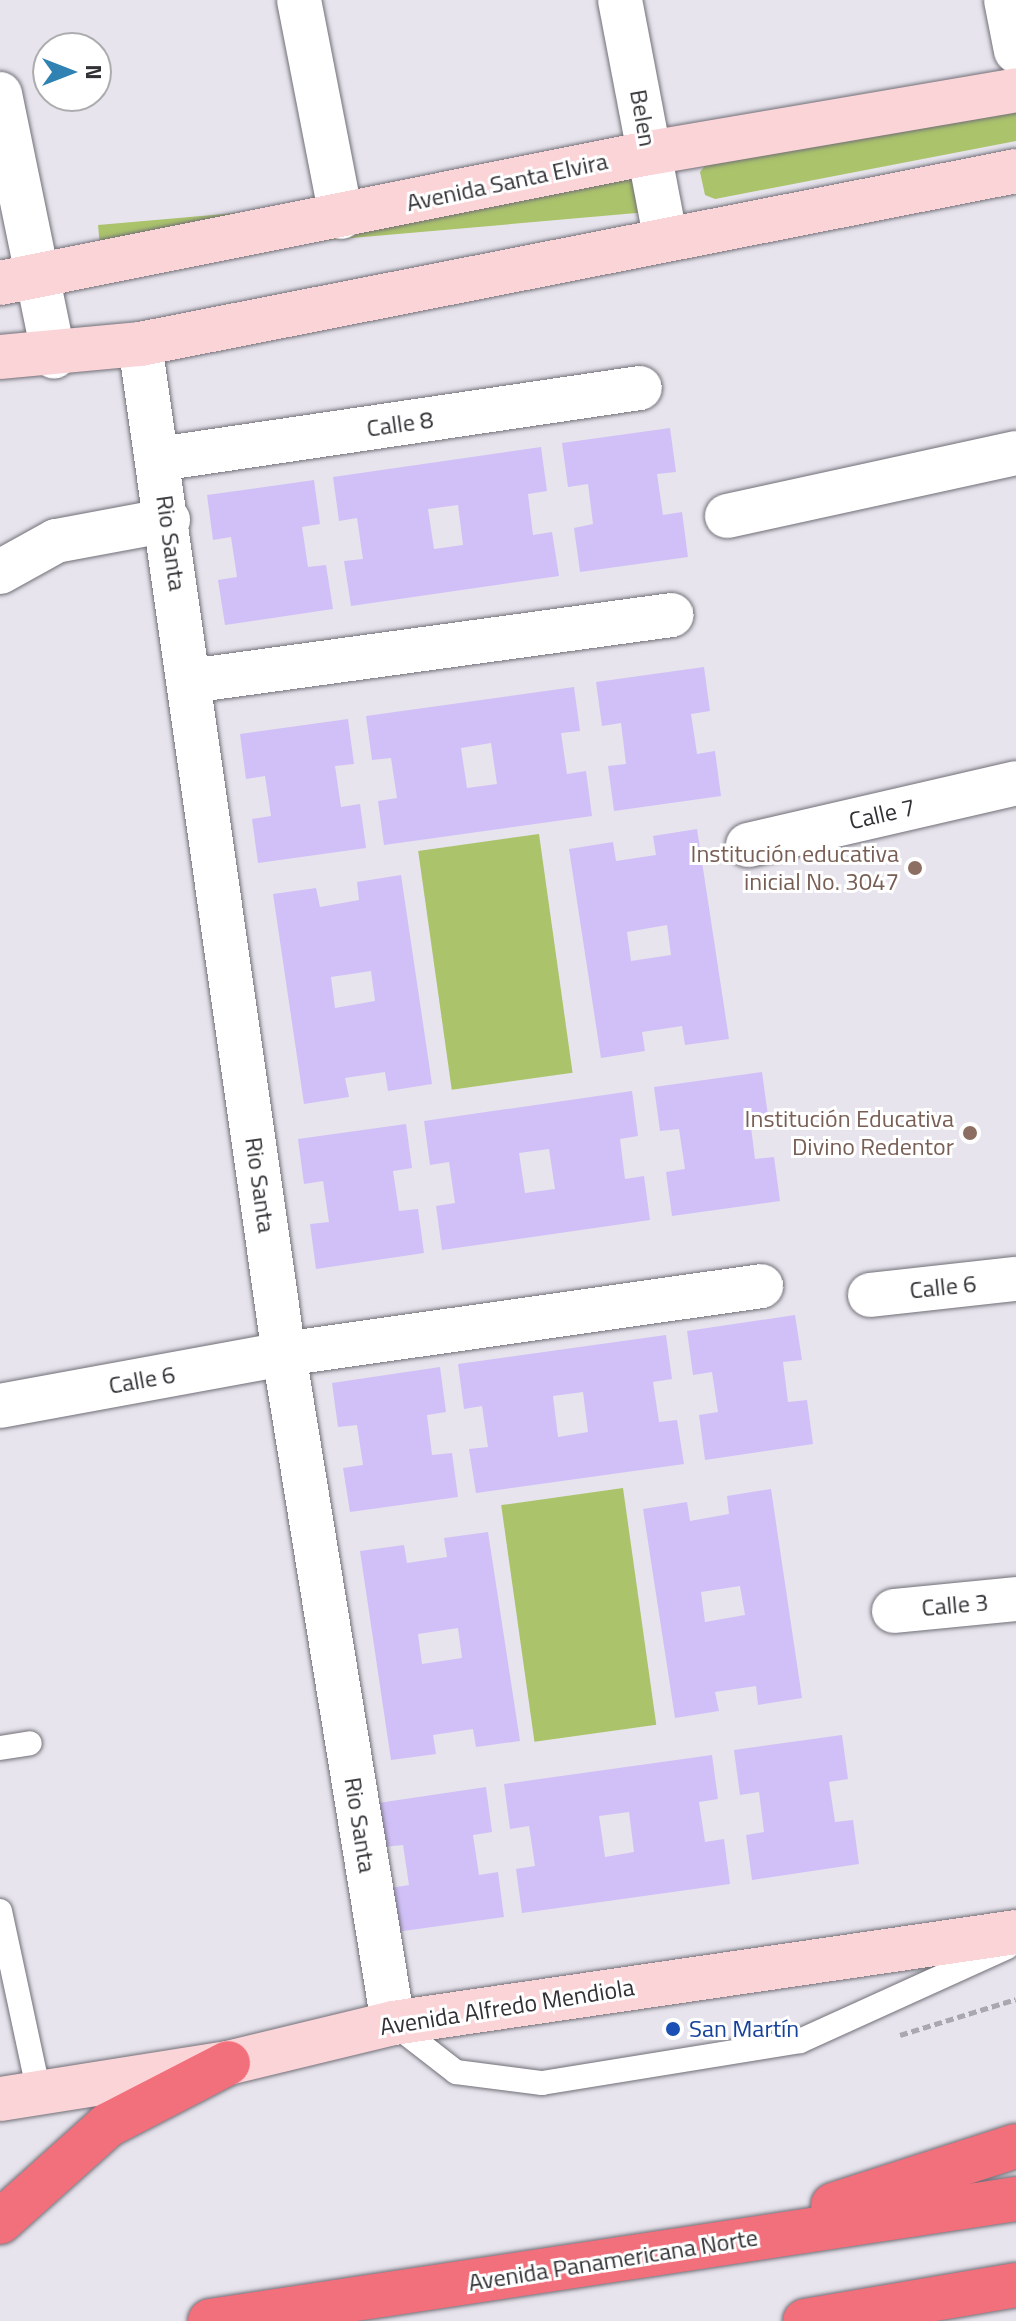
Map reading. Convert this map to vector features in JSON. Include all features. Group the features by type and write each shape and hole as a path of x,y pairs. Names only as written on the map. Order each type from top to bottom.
{"highway":[{"path":"0,2222 108,2125 228,2063"},
{"path":"709,2245 1016,2146"},
{"name":"Avenida Panamericana Norte","path":"210,2321 1016,2199"},
{"path":"805,2321 1016,2285"}],"street":[{"path":"299,0 341,217"},
{"name":"Belen","path":"620,0 665,236"},
{"path":"1006,0 1016,51"},
{"name":"Avenida Santa Elvira","path":"19,282 649,153 1016,90"},
{"path":"0,94 19,282 54,357"},
{"path":"0,357 54,357 140,344 665,236 1016,171"},
{"name":"Rio Santa","path":"140,344 168,520 284,1354 393,2023"},
{"name":"Calle 8","path":"159,459 640,388"},
{"path":"727,516 1016,453"},
{"path":"0,572 56,541 168,520"},
{"path":"190,681 672,615"},
{"name":"Calle 7","path":"748,845 1016,783"},
{"name":"Calle 6","path":"870,1295 1016,1279"},
{"name":"Calle 6","path":"0,1406 284,1354 761,1286"},
{"name":"Calle 3","path":"894,1611 1016,1599"},
{"name":"Avenida Alfredo Mendiola","path":"20,2096 228,2063 393,2023 1016,1932"}],"lane":[{"path":"0,1748 30,1743"},
{"path":"0,1911 20,2096"},
{"path":"393,2023 456,2072 542,2083 800,2041 1016,1943"}],"green space":[{"path":"1016,103 1016,141 715,199 705,195 700,172 707,163"},
{"path":"636,178 639,213 101,260 98,225"},
{"path":"539,834 573,1073 452,1090 418,851"},
{"path":"623,1488 656,1725 534,1742 501,1505"}],"building":[{"path":"670,428 676,472 657,474 663,515 682,512 688,557 580,572 574,528 593,524 588,484 568,487 562,443"},
{"path":"541,447 547,491 528,494 533,535 552,532 559,576 351,606 344,561 363,559 357,518 339,521 333,477","holes":["458,505 463,545 434,549 428,509"]},
{"path":"314,480 320,524 302,527 308,567 326,565 333,609 225,625 218,580 237,577 231,537 213,540 207,495"},
{"path":"704,667 710,711 691,714 697,754 715,751 721,796 614,811 608,766 626,764 621,723 602,726 596,682"},
{"path":"574,687 580,731 561,733 567,774 586,771 592,816 384,845 378,801 397,798 391,758 372,760 366,716","holes":["491,743 497,784 467,788 461,748"]},
{"path":"348,719 354,764 335,766 341,807 360,804 366,848 258,863 252,819 271,816 265,776 246,779 240,734"},
{"path":"697,829 729,1039 685,1045 682,1026 642,1032 645,1051 601,1058 569,849 613,842 616,861 656,855 653,836","holes":["667,925 671,955 631,961 627,932"]},
{"path":"401,875 432,1084 388,1091 385,1072 345,1078 349,1097 304,1104 273,894 316,888 320,907 359,900 357,882","holes":["371,971 375,1001 335,1008 331,977"]},
{"path":"762,1072 768,1116 750,1119 755,1159 774,1157 780,1201 672,1216 666,1172 685,1169 679,1129 660,1131 654,1087"},
{"path":"632,1091 638,1136 620,1139 625,1179 644,1176 650,1220 442,1250 436,1206 455,1203 449,1162 430,1165 424,1121","holes":["549,1149 555,1189 525,1193 519,1153"]},
{"path":"406,1124 412,1168 393,1171 399,1211 418,1209 424,1253 316,1269 310,1224 329,1222 323,1181 304,1184 298,1139"},
{"path":"795,1315 802,1360 783,1362 788,1402 807,1400 813,1444 705,1460 699,1415 718,1412 712,1372 693,1375 687,1331"},
{"path":"666,1335 672,1379 653,1382 659,1422 677,1420 684,1464 476,1493 469,1449 488,1447 482,1406 464,1409 458,1364","holes":["583,1392 588,1432 558,1437 553,1396"]},
{"path":"440,1367 446,1412 427,1415 432,1455 452,1453 458,1497 350,1512 343,1468 363,1465 357,1425 338,1427 332,1383"},
{"path":"771,1489 802,1698 758,1705 756,1686 715,1692 719,1711 675,1718 643,1509 687,1502 690,1521 729,1514 727,1496","holes":["740,1586 745,1615 705,1622 701,1592"]},
{"path":"488,1532 520,1741 476,1747 473,1729 433,1735 436,1754 391,1760 360,1551 404,1545 407,1563 447,1557 444,1538","holes":["458,1628 462,1658 422,1664 418,1634"]},
{"path":"842,1735 848,1779 829,1782 835,1822 853,1820 859,1864 752,1880 746,1835 764,1832 759,1792 740,1795 734,1750"},
{"path":"712,1755 718,1799 699,1802 705,1842 724,1839 730,1884 522,1913 516,1869 535,1866 529,1826 510,1829 504,1784","holes":["629,1812 634,1852 605,1857 599,1816"]},
{"path":"486,1787 492,1832 473,1835 479,1875 498,1872 504,1917 396,1932 390,1888 409,1885 403,1845 384,1847 378,1803"}],"place":[{"name":"Institución educativa inicial No. 3047","path":"915,868"},
{"name":"Institución Educativa Divino Redentor","path":"970,1133"},
{"name":"San Martín","path":"673,2029"}]}
